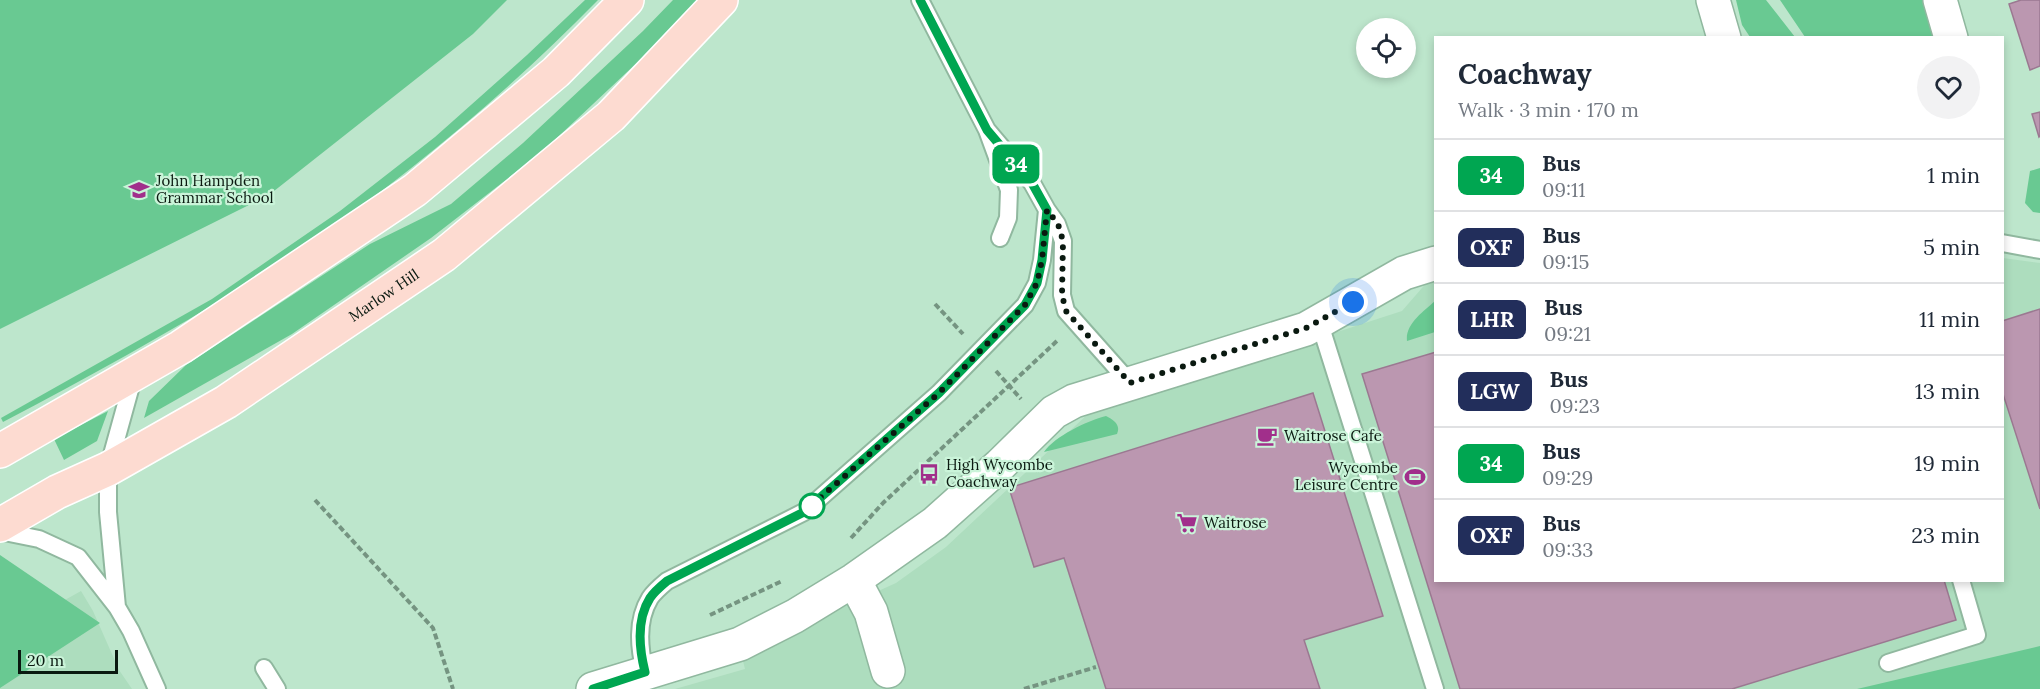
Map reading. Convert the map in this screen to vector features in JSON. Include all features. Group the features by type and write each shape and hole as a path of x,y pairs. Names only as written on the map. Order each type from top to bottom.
{"main road":[{"path":"0,451 181,347 415,190 556,72 627,0"},
{"name":"Marlow Hill","path":"0,525 57,492 108,469 226,402 444,255 611,116 721,0"}],"street":[{"path":"1713,0 1723,36"},
{"path":"1940,0 1950,36"},
{"path":"593,689 740,644 795,616 854,580 934,522 1000,465 1054,412 1074,401 1306,328 1404,273 1434,264"},
{"path":"854,580 870,612 888,671"}],"lane":[{"path":"920,0 987,130 1009,190 1008,218 1000,238"},
{"path":"987,130 1032,183 1058,224 1063,241 1062,295 1066,311 1130,383"},
{"path":"645,672 639,641 643,618 650,598 667,581 804,512 939,393 1025,305 1037,283 1042,260 1047,210"},
{"path":"2004,243 2040,250"},
{"path":"1319,321 1435,689"},
{"path":"117,607 108,512 108,469 135,372"},
{"path":"0,531 39,539 78,557 117,607 157,689"},
{"path":"1888,663 1977,635 1962,582"},
{"path":"266,689 264,668 277,689"}],"path":[{"path":"844,547 883,503 1077,322"},
{"path":"315,500 433,628 453,689"},
{"path":"701,620 790,577"},
{"path":"1024,689 1096,667"}],"shaded area":[{"path":"2004,258 2040,263 2040,684 2026,689 675,689 745,669 741,653 896,583 946,547 1090,412 1402,311 1434,274 1434,582 2004,582"},
{"path":"81,591 93,611 119,670 132,689 0,689 0,636"}],"green space":[{"name":"John Hampden Grammar School","path":"0,0 507,0 473,34 269,195 0,329"},
{"path":"585,0 598,0 494,99 421,161 345,218 285,260 188,320 3,422 1,418 212,299 340,211 435,137"},
{"path":"673,0 700,0 676,26 542,152 431,238 292,334 144,418 149,401 186,365 370,244 451,204 523,143"},
{"path":"1736,0 1766,0 1794,36 1749,36 1742,25"},
{"path":"1780,0 1925,0 1936,36 1804,36"},
{"path":"2040,168 2040,213 2033,212 2025,203 2030,171"},
{"path":"1434,302 1434,332 1407,341 1409,329"},
{"path":"108,411 97,441 64,460 54,439"},
{"path":"1106,416 1116,423 1117,434 1044,452 1056,440 1072,430"},
{"path":"0,555 100,623 0,688"},
{"path":"2040,646 2040,689 1857,689"}],"building":[{"path":"2021,0 2040,0 2040,66 2030,70 2009,4"},
{"path":"2040,112 2040,136 2039,137 2032,114"},
{"path":"2040,309 2040,509 2004,397 2004,320"},
{"name":"Wycombe Leisure Centre","path":"1434,353 1434,582 1945,582 1956,620 1732,689 1460,689 1362,374"},
{"name":"Waitrose","path":"1313,393 1383,616 1304,640 1320,689 1106,689 1064,558 1034,567 1009,488"}],"bus line":[{"name":"34","path":"593,689 645,672 639,641 643,618 650,598 667,581 804,512 939,393 1025,305 1037,283 1045,240 1047,210 1032,183 987,130 920,0"}],"place":[{"name":"John Hampden Grammar School","path":"139,190"},
{"name":"Waitrose Cafe","path":"1267,436"},
{"name":"High Wycombe Coachway","path":"929,474"},
{"name":"Wycombe Leisure Centre","path":"1415,477"},
{"name":"Waitrose","path":"1187,523"}],"route":[{"path":"812,506 804,512 939,393 1025,305 1037,283 1045,240 1047,210 1058,224 1063,241 1062,295 1066,311 1130,383 1306,328 1353,302"}]}
